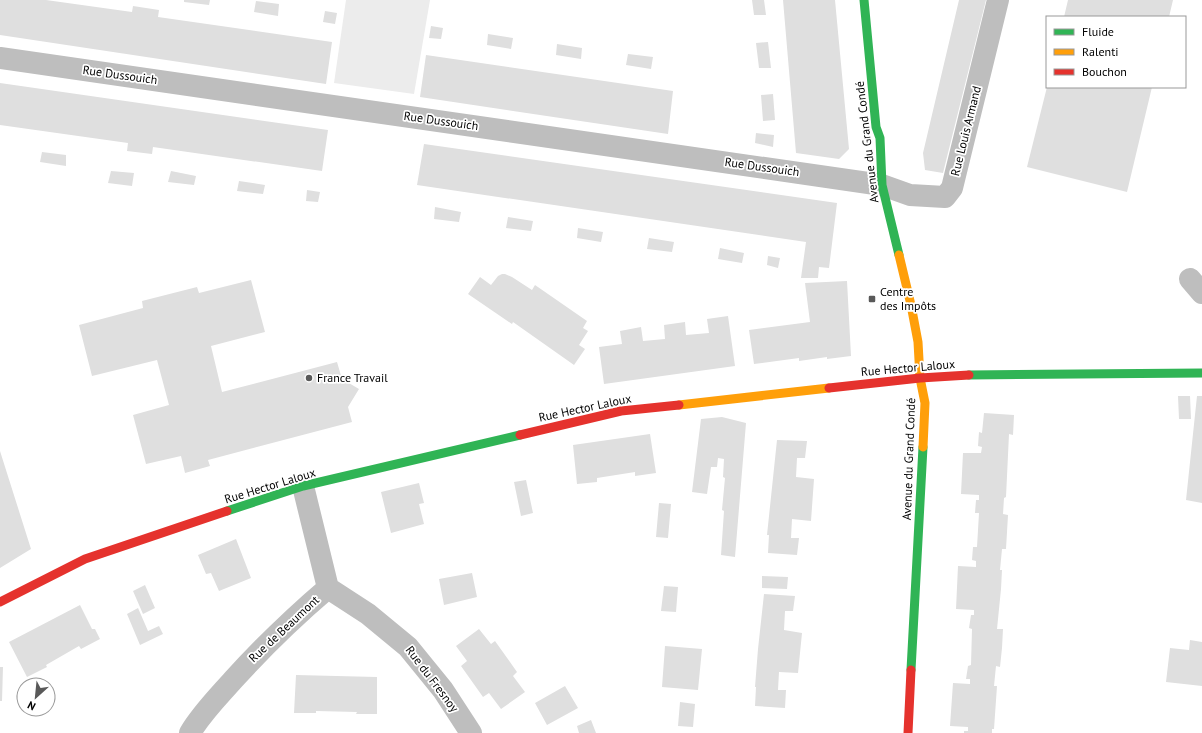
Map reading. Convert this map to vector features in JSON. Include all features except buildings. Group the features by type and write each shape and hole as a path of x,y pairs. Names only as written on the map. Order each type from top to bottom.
{"street":[{"name":"Avenue du Grand Condé","path":"864,0 876,127 880,138 882,185 911,305 918,342 920,378 925,403 908,733"},
{"name":"Rue Louis Armand","path":"882,185 910,195 944,197 952,188 998,0"},
{"name":"Rue Dussouich","path":"0,58 882,185"},
{"name":"Rue Hector Laloux","path":"0,602 85,559 303,486 621,411 920,378 978,375 1202,373"},
{"name":"Rue de Beaumont","path":"190,733 219,696 260,650 328,588 303,486"},
{"name":"Rue du Fresnoy","path":"328,588 368,614 408,646 443,690 471,733"}],"shaded area":[{"path":"346,0 430,0 414,94 334,83"}],"traffic: fast":[{"path":"864,0 876,127 880,138 882,185 899,255"},
{"path":"969,375 1202,373"},
{"path":"227,511 303,486 520,435"},
{"path":"911,670 923,447"}],"traffic: slow":[{"path":"899,255 918,342 920,378 925,403 923,447"},
{"path":"679,405 829,388"}],"traffic: jam":[{"path":"829,388 920,378 969,375"},
{"path":"520,435 621,411 679,405"},
{"path":"0,602 85,559 227,511"},
{"path":"908,733 911,670"}],"place":[{"name":"Centre des Impôts","path":"872,299"},
{"name":"France Travail","path":"309,378"}]}
